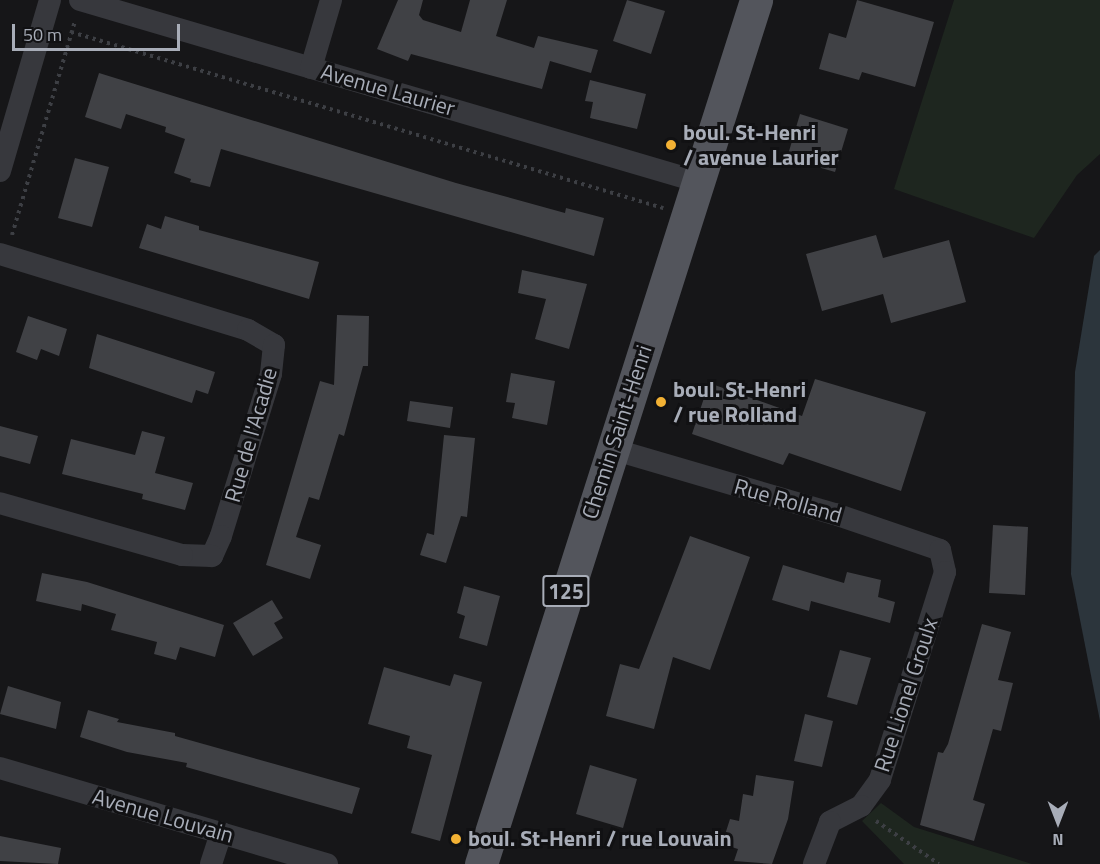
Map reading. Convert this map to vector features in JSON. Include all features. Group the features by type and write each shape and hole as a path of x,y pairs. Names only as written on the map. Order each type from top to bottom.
{"main road":[{"name":"Chemin Saint-Henri","path":"481,864 696,181 756,0"}],"street":[{"path":"0,171 50,0"},
{"path":"311,68 332,0"},
{"name":"Avenue Laurier","path":"77,10 311,68 696,181"},
{"name":"Rue de l'Acadie","path":"0,503 182,555 212,556 221,536 271,374 274,345 248,330 6,244"},
{"name":"Rue Rolland","path":"612,449 902,534 940,550 945,573"},
{"name":"Rue Lionel Groulx","path":"814,864 830,822 861,806 880,780 945,573"},
{"name":"Avenue Louvain","path":"0,768 327,864"},
{"path":"212,864 221,832"}],"path":[{"path":"6,244 77,10"},
{"path":"71,32 669,210"},
{"path":"861,806 884,829 939,864"}],"shaded area":[{"path":"954,0 1100,0 1100,154 1077,175 1034,238 894,189"},
{"path":"1100,250 1100,721 1071,574 1075,372 1094,256"},
{"path":"881,803 914,827 1032,864 904,864 862,821"}],"building":[{"path":"398,0 423,0 419,15 423,20 461,32 470,0 507,0 496,36 534,48 538,36 598,50 591,73 550,61 542,89 411,54 408,61 377,49"},
{"path":"627,0 665,11 651,54 613,41"},
{"path":"857,0 934,22 915,87 862,72 859,80 819,69 829,33 846,38"},
{"path":"99,73 456,183 565,213 566,208 604,218 594,256 221,149 210,187 190,182 191,179 174,173 185,139 165,132 166,127 126,114 121,129 85,117"},
{"path":"590,80 646,94 637,129 590,118 593,102 585,101"},
{"path":"800,114 848,129 835,172 787,158"},
{"path":"75,158 109,167 92,227 58,218"},
{"path":"165,216 199,226 199,230 319,262 309,299 139,248 147,224 161,229"},
{"path":"876,235 883,258 949,240 966,302 891,323 883,294 822,311 806,254"},
{"path":"522,270 587,284 569,349 535,339 546,299 518,293"},
{"path":"337,315 369,316 368,366 363,366 344,436 339,434 319,500 309,497 296,537 321,545 310,579 266,565 320,381 334,385"},
{"path":"28,316 67,329 59,356 41,349 37,360 16,352"},
{"path":"97,334 215,372 208,394 196,390 192,403 89,368"},
{"path":"511,373 555,381 547,425 512,418 515,403 506,402"},
{"path":"815,379 926,412 901,491 789,453 783,465 692,434 709,383 802,416"},
{"path":"410,401 453,407 450,428 407,421"},
{"path":"0,426 38,436 30,464 0,456"},
{"path":"142,431 165,437 155,473 193,483 185,510 142,499 143,494 62,474 71,439 135,455"},
{"path":"444,435 475,438 467,517 461,516 446,563 420,555 427,533 434,535"},
{"path":"993,525 1028,527 1025,595 989,593"},
{"path":"690,536 750,557 710,670 673,657 654,729 606,716 620,664 639,669"},
{"path":"783,565 844,583 847,572 881,580 878,597 895,602 890,623 811,601 809,611 772,600"},
{"path":"42,573 87,582 224,625 215,657 180,647 176,660 154,654 157,642 111,630 116,614 82,604 81,611 36,601"},
{"path":"464,586 500,596 487,646 459,638 465,616 457,613"},
{"path":"272,600 283,618 274,623 283,638 253,656 233,623"},
{"path":"982,624 1011,632 998,680 1013,683 1001,731 993,729 973,800 985,804 974,841 920,825 938,752 943,753 948,744"},
{"path":"840,650 871,658 857,705 827,697"},
{"path":"384,667 450,686 454,674 482,682 440,841 411,833 432,755 407,748 410,736 368,724"},
{"path":"8,686 61,702 56,729 0,714"},
{"path":"88,710 119,719 117,722 175,733 175,736 360,788 352,814 186,767 187,763 127,752 80,737"},
{"path":"805,714 833,721 822,767 794,761"},
{"path":"590,765 637,779 623,828 576,814"},
{"path":"756,775 794,781 788,819 772,864 734,861 738,849 722,844 730,819 739,821 743,794 753,796"},
{"path":"0,836 61,848 58,864 0,861"}],"place":[{"name":"boul. St-Henri / avenue Laurier","path":"671,145"},
{"name":"boul. St-Henri / rue Rolland","path":"661,402"},
{"name":"boul. St-Henri / rue Louvain","path":"456,839"}]}
